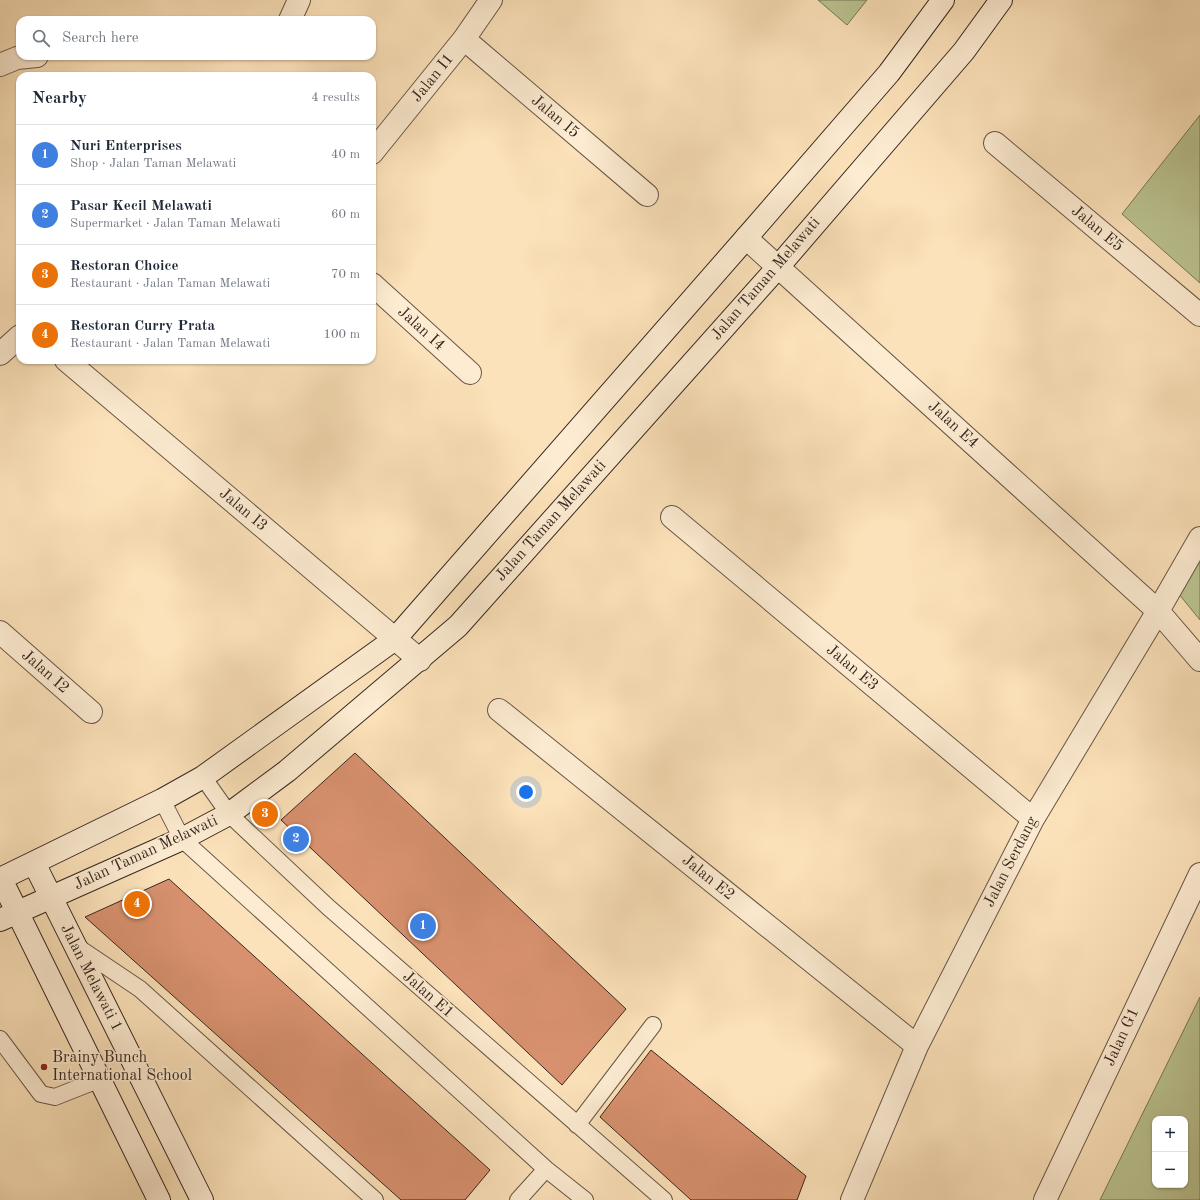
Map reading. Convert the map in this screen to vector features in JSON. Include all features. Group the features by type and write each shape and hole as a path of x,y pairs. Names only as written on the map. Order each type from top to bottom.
{"street":[{"path":"292,16 299,0"},
{"name":"Jalan I1","path":"376,148 464,39 491,0"},
{"path":"159,1200 98,1080 9,916 0,879 162,800 203,778 395,639 889,73 944,0"},
{"name":"Jalan Taman Melawati","path":"9,916 182,839 229,814 287,771 420,660 458,626 778,267 964,52 1001,0"},
{"name":"Jalan I5","path":"464,39 647,195"},
{"path":"0,65 16,58"},
{"name":"Jalan E5","path":"995,143 1200,315"},
{"name":"Jalan E4","path":"746,238 1158,611"},
{"name":"Jalan I4","path":"376,288 470,373"},
{"path":"0,354 16,340"},
{"name":"Jalan I3","path":"71,364 420,660"},
{"name":"Jalan E3","path":"672,517 1033,819"},
{"name":"Jalan Serdang","path":"852,1200 917,1046 1033,819 1200,538"},
{"path":"1158,611 1200,660"},
{"name":"Jalan I2","path":"0,632 91,712"},
{"name":"Jalan E2","path":"499,710 917,1046"},
{"name":"Jalan Melawati 1","path":"34,863 202,1200"},
{"name":"Jalan G1","path":"1045,1200 1200,874"}],"lane":[{"name":"Jalan E1","path":"203,778 229,814 328,908 664,1200"},
{"path":"162,800 182,839 546,1169 585,1200"},
{"path":"74,945 140,989 374,1200"},
{"path":"577,1125 653,1024"},
{"path":"0,1039 41,1094 55,1097 98,1080"},
{"path":"518,1200 546,1169"}],"green space":[{"path":"818,0 867,0 847,25"},
{"path":"1200,115 1200,283 1122,214"},
{"path":"1200,551 1200,620 1178,593"},
{"path":"1200,997 1200,1200 1100,1200"}],"building":[{"path":"355,753 626,1009 562,1085 281,820"},
{"path":"169,879 490,1170 465,1200 401,1200 85,917"},
{"path":"651,1050 806,1176 797,1200 691,1200 600,1117"}],"place":[{"name":"Restoran Choice","path":"265,814"},
{"name":"Pasar Kecil Melawati","path":"296,839"},
{"name":"Restoran Curry Prata","path":"137,904"},
{"name":"Nuri Enterprises","path":"423,926"},
{"name":"Brainy Bunch International School","path":"44,1067"}]}
